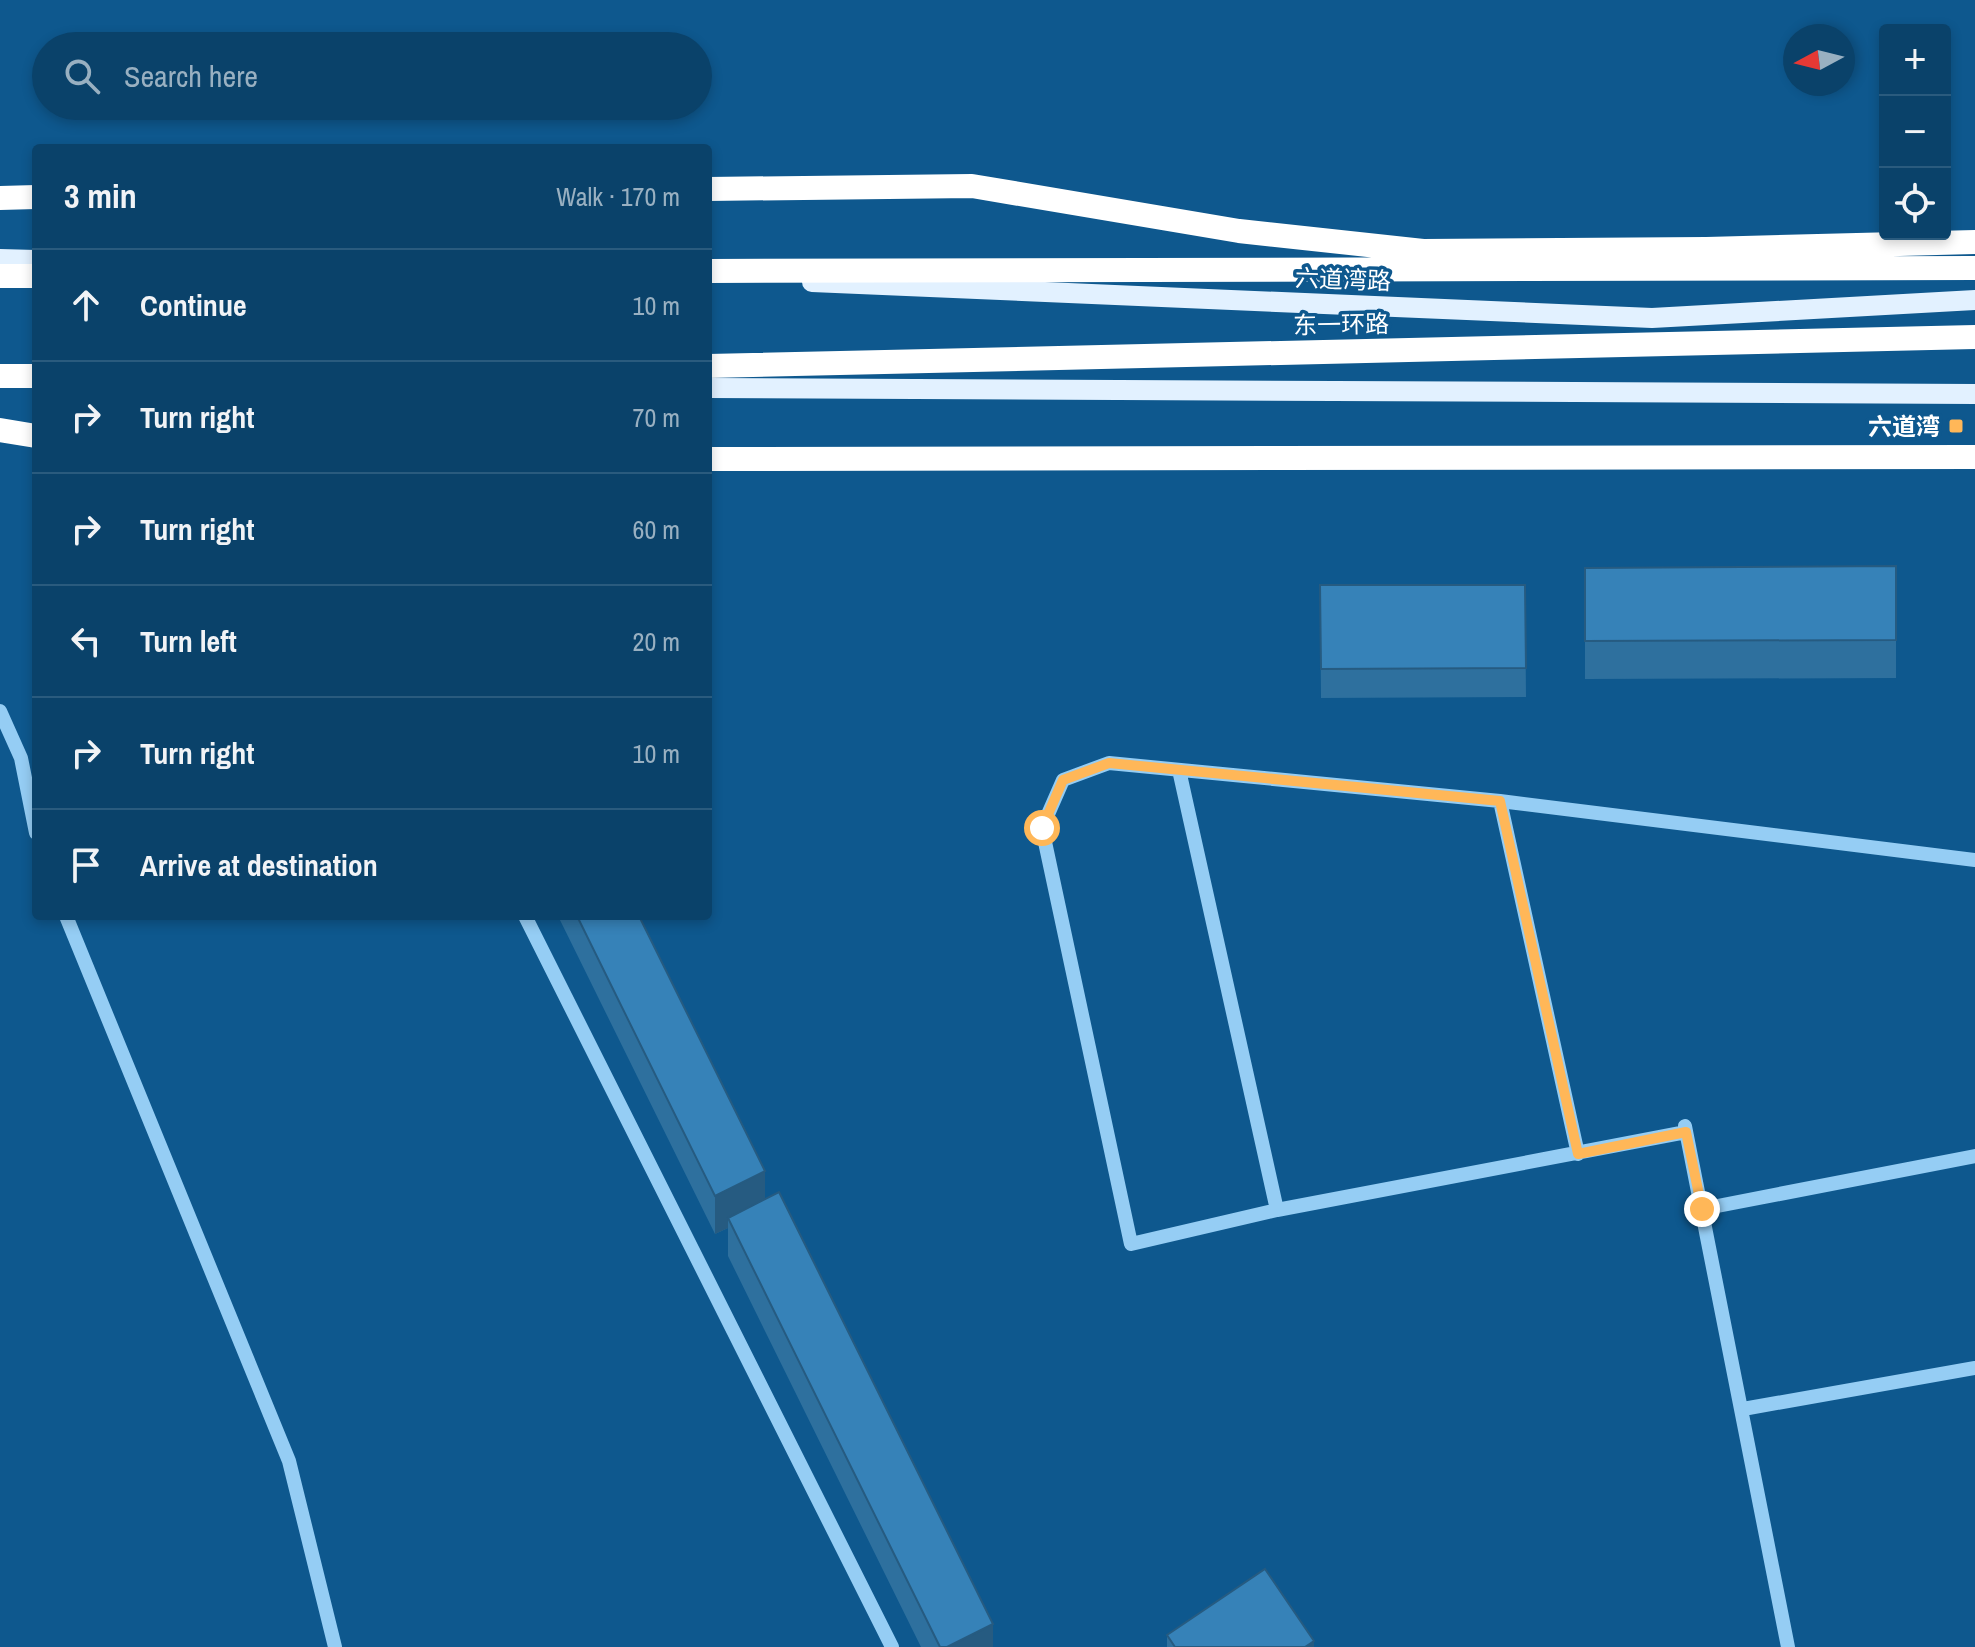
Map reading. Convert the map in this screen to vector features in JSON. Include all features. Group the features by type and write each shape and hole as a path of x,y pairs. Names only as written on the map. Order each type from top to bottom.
{"highway":[{"path":"712,189 972,186 1239,231 1423,251 1706,249 1975,242"},
{"path":"0,198 32,197"},
{"path":"712,271 1975,268"},
{"path":"0,276 32,276"},
{"name":"东一环路","path":"712,366 1975,337"},
{"path":"0,373 32,374"},
{"path":"0,430 32,435"},
{"path":"712,459 1975,457"}],"main road":[{"path":"0,259 32,260"},
{"name":"六道湾路","path":"712,277 1652,318 1975,300"},
{"path":"712,388 1975,394"}],"street":[{"path":"0,711 21,758 32,813"},
{"path":"1788,1647 1685,1127 1578,1154 1277,1210 1131,1244 1042,828 1063,780 1109,763 1500,801 1975,860"},
{"path":"1179,770 1277,1210"},
{"path":"1500,801 1578,1154"},
{"path":"68,920 289,1461 335,1647"},
{"path":"527,920 892,1647"},
{"path":"1702,1209 1975,1156"},
{"path":"1743,1409 1975,1368"}],"building":[{"path":"1896,566 1896,640 1585,641 1585,568"},
{"path":"1320,585 1525,585 1526,668 1321,669"},
{"path":"579,920 641,920 765,1171 715,1196"},
{"path":"779,1192 993,1624 947,1647 940,1647 728,1218"},
{"path":"1265,1569 1314,1641 1305,1647 1175,1647 1167,1635"}],"place":[{"name":"六道湾","path":"1956,426"}],"route":[{"path":"1042,828 1063,780 1109,763 1500,801 1578,1154 1686,1132 1702,1209"}]}
